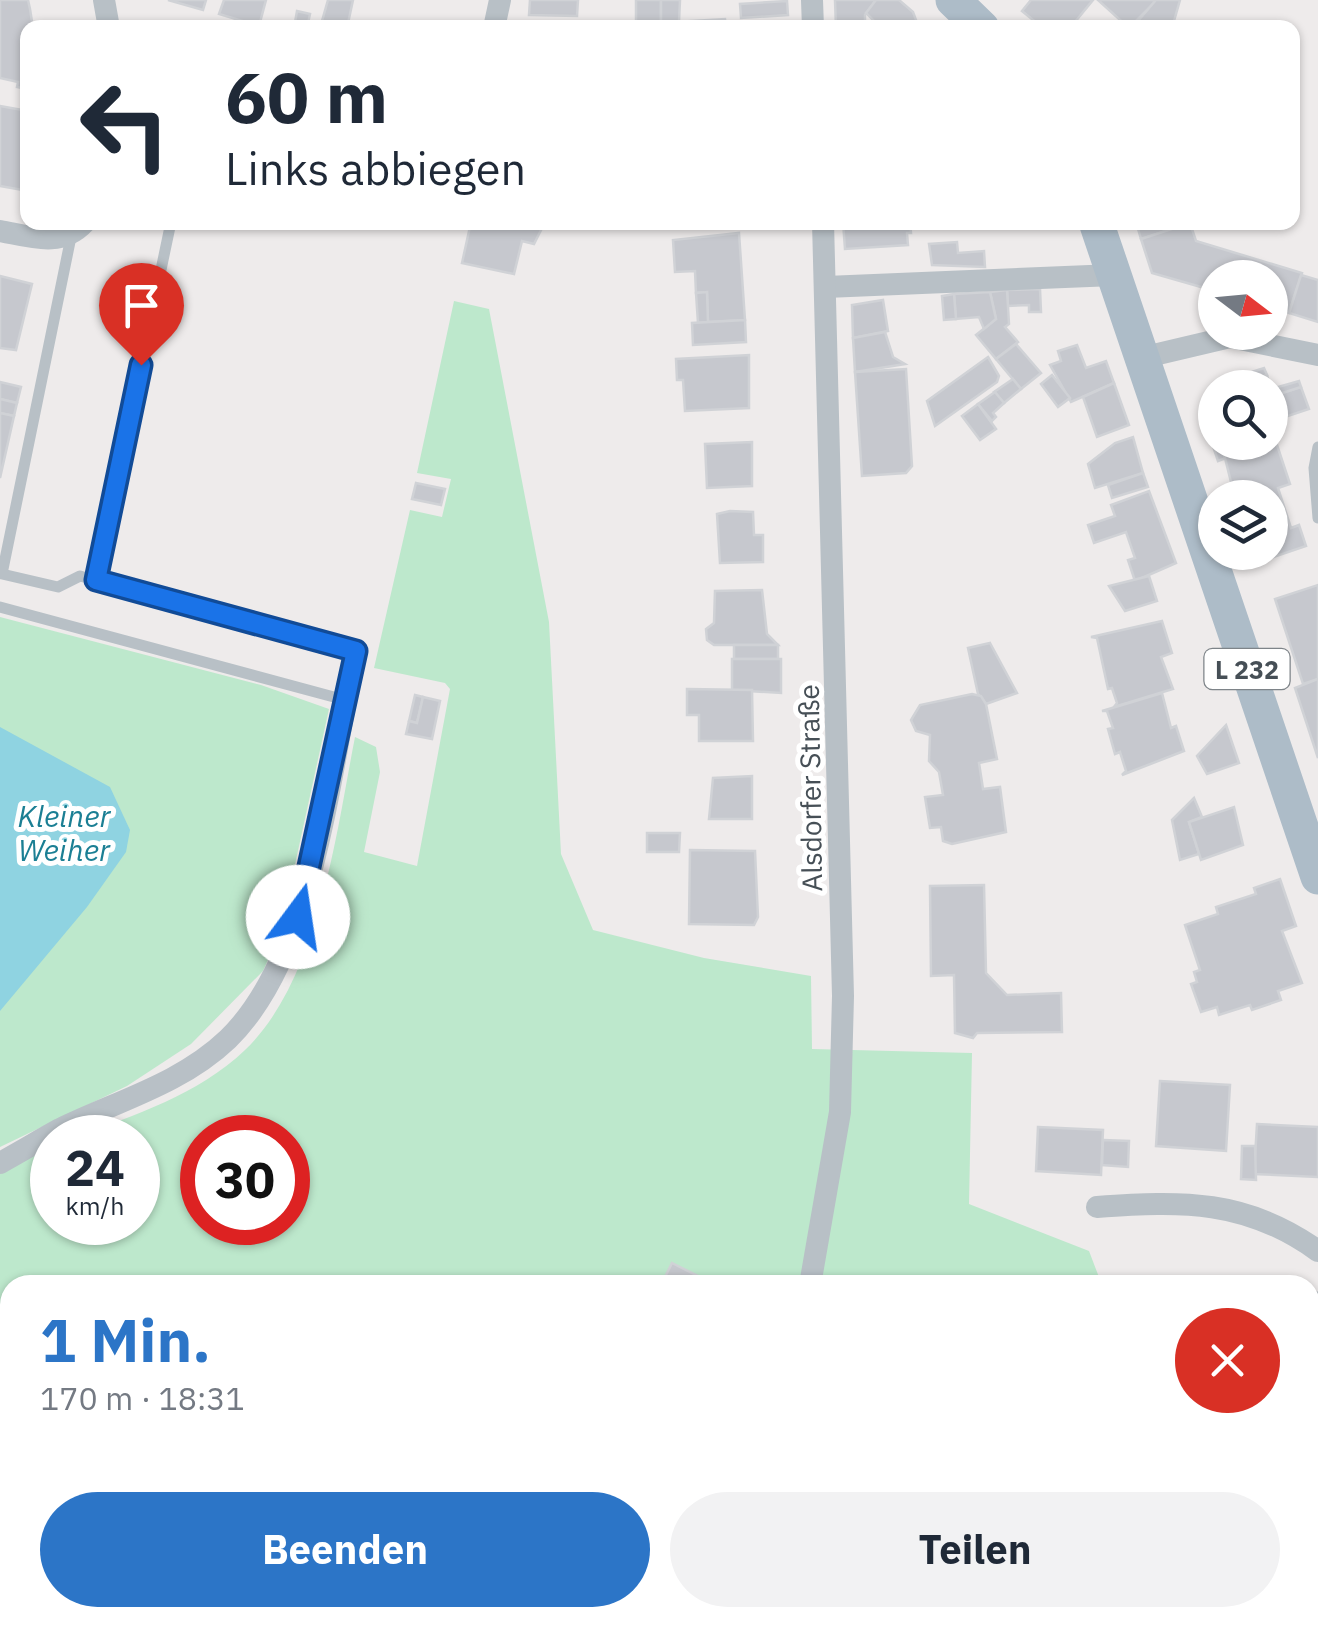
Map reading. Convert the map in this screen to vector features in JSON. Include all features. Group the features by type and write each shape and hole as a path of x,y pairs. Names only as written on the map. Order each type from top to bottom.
{"main road":[{"path":"953,0 974,20"},
{"name":"L 232","path":"1099,230 1318,877"}],"street":[{"path":"0,231 41,239 78,230"},
{"name":"Alsdorfer Straße","path":"812,1275 840,1112 842,1031 842,838 822,230"},
{"path":"826,287 1114,275"},
{"path":"1141,358 1230,337 1318,355"},
{"path":"0,1163 61,1129 155,1089 228,1039 248,1014 281,961 298,917 356,651"},
{"path":"1098,1207 1180,1203 1240,1211 1294,1233 1318,1250"}],"lane":[{"path":"78,230 2,574 58,586 80,576 356,651"},
{"path":"96,580 169,230"},
{"path":"1318,447 1314,468 1318,518"},
{"path":"0,607 345,700"}],"green space":[{"path":"454,301 489,309 549,622 561,854 593,930 704,958 811,976 812,1049 972,1053 969,1204 1089,1251 1098,1275 0,1275 0,1174 30,1158 30,1245 160,1245 160,1115 132,1115 186,1092 227,1066 270,1020 291,985 321,903 355,737 376,747 380,772 364,852 417,866 450,689 445,683 374,668 410,510 442,517 451,479 417,473"},
{"path":"0,617 261,685 329,709 280,933 263,971 191,1044 127,1086 67,1115 30,1115 30,1133 0,1147"}],"water":[{"name":"Kleiner Weiher","path":"0,727 110,787 130,830 126,852 87,907 0,1011"}],"building":[{"path":"0,0 28,0 32,20 20,20 20,88 18,82 0,78"},
{"path":"168,0 206,0 203,10"},
{"path":"224,0 266,0 261,20 239,20 219,14"},
{"path":"328,0 353,0 349,20 322,20"},
{"path":"530,0 578,0 577,16 529,15"},
{"path":"636,0 661,0 661,20 636,20"},
{"path":"661,0 680,0 679,20 661,20"},
{"path":"835,0 876,0 865,20 836,20"},
{"path":"876,0 899,0 916,20 873,20 866,13"},
{"path":"1031,0 1093,0 1077,20 1033,20 1022,11"},
{"path":"1098,0 1155,2 1137,20 1120,20"},
{"path":"1156,0 1180,0 1174,20 1139,20"},
{"path":"787,1 788,15 741,18 740,4"},
{"path":"297,11 310,14 309,20 295,20"},
{"path":"0,106 20,110 20,190 0,186"},
{"path":"469,230 541,230 534,244 522,241 514,274 462,263"},
{"path":"844,230 911,230 907,233 908,245 845,249"},
{"path":"1138,230 1169,230 1141,239"},
{"path":"1169,230 1192,230 1196,241 1259,260 1198,260 1198,286 1152,273 1141,239"},
{"path":"739,233 745,320 708,322 707,292 696,293 695,271 675,272 673,240"},
{"path":"957,242 958,253 984,251 985,267 932,265 929,244"},
{"path":"1288,269 1302,273 1288,313"},
{"path":"1301,275 1318,280 1318,322 1289,313"},
{"path":"0,276 32,284 16,350 0,348"},
{"path":"1040,289 1041,312 1029,312 1029,305 1008,306 1007,290"},
{"path":"1007,290 1009,324 1005,327 1018,342 996,359 976,335 996,319 990,292"},
{"path":"707,292 708,322 698,323 696,293"},
{"path":"990,292 996,319 984,329 979,317 956,319 954,294"},
{"path":"954,294 956,319 944,320 942,296"},
{"path":"883,300 888,331 853,338 852,305"},
{"path":"745,320 746,342 693,345 692,323"},
{"path":"885,332 893,357 905,364 855,372 853,338"},
{"path":"1016,344 1041,373 1021,389 996,359"},
{"path":"1077,345 1086,368 1106,361 1114,383 1071,402 1050,365 1061,361 1058,351"},
{"path":"749,355 749,408 685,411 683,380 677,380 676,359"},
{"path":"988,357 999,376 997,382 935,426 927,401"},
{"path":"906,369 912,466 906,473 862,476 855,372"},
{"path":"1052,375 1070,398 1058,407 1041,384"},
{"path":"1013,379 1021,389 1004,403 994,392"},
{"path":"1299,381 1301,387 1288,391 1288,384"},
{"path":"0,382 21,387 17,403 0,399"},
{"path":"1114,383 1129,425 1097,437 1083,397"},
{"path":"1301,387 1309,409 1288,416 1288,391"},
{"path":"995,392 1004,403 993,413 996,417 992,421 978,404"},
{"path":"0,399 17,403 14,416 0,413"},
{"path":"978,404 996,429 980,440 962,416"},
{"path":"0,413 14,416 0,478"},
{"path":"1133,437 1143,473 1095,488 1088,464 1115,443"},
{"path":"752,442 752,486 707,488 705,444"},
{"path":"1226,460 1282,460 1290,484 1288,480 1230,480"},
{"path":"1143,473 1148,487 1112,498 1108,485"},
{"path":"416,483 445,489 441,505 412,499"},
{"path":"1149,491 1176,563 1135,581 1128,560 1135,558 1126,532 1094,543 1088,525 1115,516 1111,505"},
{"path":"753,512 754,535 763,535 763,562 720,563 717,514"},
{"path":"1288,519 1291,528 1299,525 1306,546 1288,552"},
{"path":"1149,576 1157,601 1125,611 1109,586"},
{"path":"1318,585 1318,679 1303,684 1275,599"},
{"path":"762,590 767,634 778,645 714,645 707,640 706,629 714,623 715,591"},
{"path":"1162,621 1172,653 1161,657 1173,689 1114,707 1117,703 1112,688 1108,689 1097,638 1091,637"},
{"path":"990,643 1017,693 986,704 978,694 968,648"},
{"path":"734,645 778,645 778,659 734,659"},
{"path":"732,659 781,659 781,693 732,690"},
{"path":"1318,679 1318,758 1295,688"},
{"path":"687,689 752,690 753,741 699,741 699,715 687,715"},
{"path":"1162,693 1171,728 1176,726 1184,751 1122,775 1126,771 1120,752 1115,754 1108,729 1113,728 1107,711 1102,711"},
{"path":"972,694 981,696 986,704 997,759 979,763 983,789 1000,787 1006,832 952,844 943,841 941,827 930,828 925,797 943,795 939,772 929,761 930,735 916,731 911,720 920,705"},
{"path":"415,695 423,697 417,723 409,721"},
{"path":"423,697 440,701 432,739 406,734 409,721 417,723"},
{"path":"1226,725 1239,763 1207,774 1197,756"},
{"path":"752,776 752,819 709,819 713,778"},
{"path":"1194,798 1202,817 1189,822 1199,854 1180,860 1172,820"},
{"path":"1234,807 1243,845 1201,860 1189,822"},
{"path":"647,833 680,833 679,852 647,852"},
{"path":"690,850 755,851 758,917 754,925 689,924"},
{"path":"1280,879 1296,926 1282,931 1302,983 1278,991 1281,1000 1252,1010 1250,1005 1219,1015 1217,1007 1201,1012 1191,984 1197,982 1194,972 1200,970 1185,925 1218,914 1216,907 1256,894 1254,888"},
{"path":"984,885 986,973 1007,995 1061,993 1062,1032 977,1033 973,1038 955,1033 954,975 931,976 930,886"},
{"path":"1160,1081 1230,1085 1226,1151 1156,1146"},
{"path":"1257,1124 1318,1127 1318,1177 1254,1174"},
{"path":"1038,1127 1103,1130 1101,1175 1036,1171"},
{"path":"1103,1140 1129,1141 1128,1167 1102,1165"},
{"path":"1242,1146 1255,1146 1256,1180 1241,1179"},
{"path":"672,1263 696,1275 666,1275"}],"route":[{"path":"141,365 96,580 356,651 298,917"}]}
